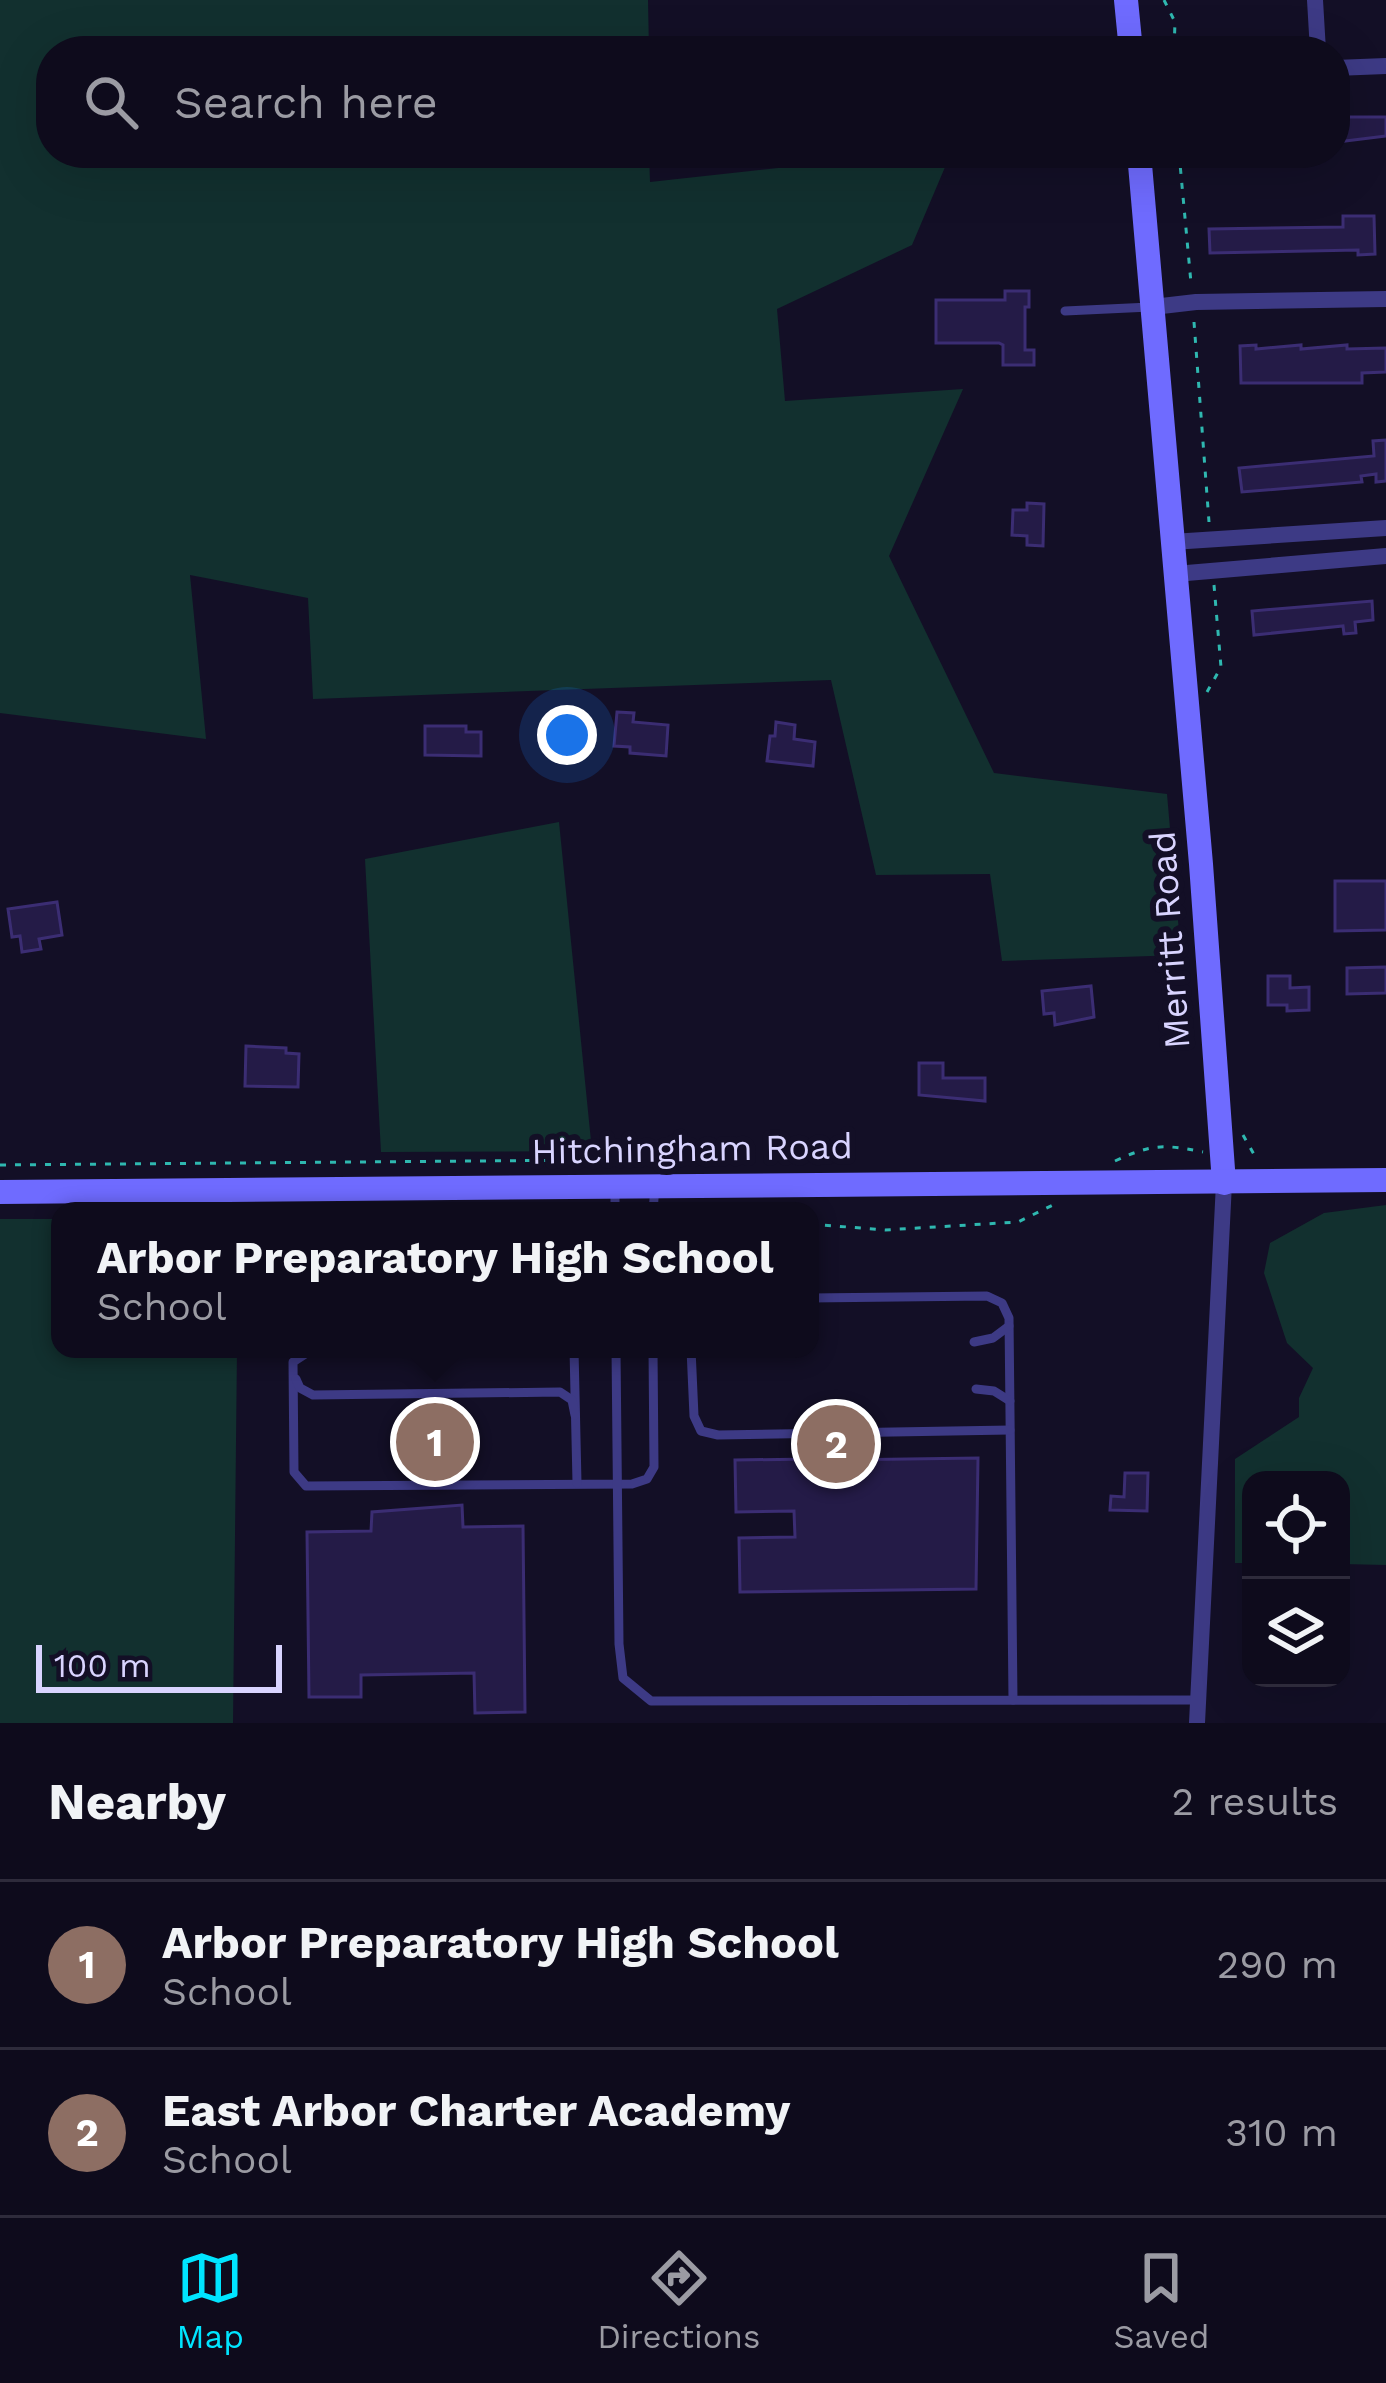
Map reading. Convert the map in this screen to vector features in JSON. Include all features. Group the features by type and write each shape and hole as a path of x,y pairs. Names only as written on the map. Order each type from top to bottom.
{"street":[{"path":"1126,0 1129,36"},
{"path":"1315,0 1317,36"},
{"path":"1350,67 1386,66"},
{"name":"Merritt Road","path":"1140,168 1224,1183 1196,1723"},
{"path":"1153,307 1192,302 1386,299"},
{"path":"1172,542 1386,527"},
{"path":"1175,574 1386,556"},
{"name":"Hitchingham Road","path":"0,1192 654,1199 1181,1181 1386,1180"}],"lane":[{"path":"1065,311 1153,307"},
{"path":"819,1298 987,1296 1002,1303 1010,1326 1013,1700"},
{"path":"974,1342 993,1338 1010,1326"},
{"path":"299,1358 293,1362 294,1472 306,1486 647,1479 654,1468 653,1358"},
{"path":"574,1358 577,1483"},
{"path":"616,1358 619,1644 623,1678 651,1701 1198,1700"},
{"path":"691,1358 694,1416 701,1431 718,1435 1010,1430"},
{"path":"293,1374 300,1388 313,1395 560,1392 572,1400 575,1414"},
{"path":"976,1389 994,1391 1010,1401"}],"path":[{"path":"1165,0 1175,22 1175,36"},
{"path":"1180,168 1192,288"},
{"path":"1193,314 1210,530"},
{"path":"1204,696 1221,668 1214,582"},
{"path":"1239,1130 1258,1161"},
{"path":"1179,1146 1181,1181"},
{"path":"1113,1162 1145,1147 1243,1154 1250,1148"},
{"path":"0,1165 715,1159 734,1168"},
{"path":"819,1225 885,1229 1018,1222 1059,1202"}],"green space":[{"path":"0,0 648,0 649,36 36,36 36,168 650,168 650,182 779,168 945,168 912,245 777,309 785,401 963,389 889,556 994,773 1167,794 1181,955 1002,961 990,874 876,875 831,680 313,699 308,598 190,575 206,739 0,713"},
{"path":"559,822 592,1151 381,1152 365,859"},
{"path":"1386,1205 1386,1565 1350,1564 1350,1471 1242,1471 1242,1563 1235,1563 1235,1459 1299,1417 1299,1398 1313,1368 1287,1343 1264,1273 1270,1243 1324,1213"},
{"path":"0,1219 51,1219 51,1358 237,1358 233,1723 0,1723"}],"building":[{"path":"1350,117 1386,117 1386,136 1350,140"},
{"path":"1343,216 1374,216 1375,254 1358,255 1358,250 1210,253 1209,229 1343,227"},
{"path":"1005,291 1029,291 1025,350 1034,350 1034,365 1003,365 999,343 936,343 936,300 1005,300"},
{"path":"1256,345 1256,349 1301,345 1301,349 1386,348 1386,372 1362,373 1362,383 1241,383 1240,346"},
{"path":"1386,440 1386,481 1376,482 1376,474 1361,476 1362,482 1242,492 1239,468 1374,456 1373,441"},
{"path":"1027,503 1044,504 1043,546 1027,545 1027,536 1012,535 1013,510 1027,510"},
{"path":"1372,601 1373,620 1355,622 1356,633 1344,634 1343,626 1254,635 1252,611"},
{"path":"617,712 634,713 633,722 668,725 666,756 630,753 630,747 614,746"},
{"path":"776,722 795,725 794,739 815,742 813,766 767,761"},
{"path":"425,726 466,726 466,732 481,732 481,756 425,755"},
{"path":"1335,881 1386,881 1386,930 1335,931"},
{"path":"57,902 62,935 39,939 41,949 22,952 20,936 12,937 8,909"},
{"path":"1386,967 1386,993 1347,994 1347,968"},
{"path":"1268,976 1290,976 1290,988 1309,987 1309,1010 1287,1011 1287,1005 1268,1005"},
{"path":"1091,986 1094,1017 1055,1025 1054,1013 1044,1014 1042,991"},
{"path":"246,1046 286,1048 286,1053 299,1054 298,1087 245,1086"},
{"path":"919,1063 943,1063 943,1078 985,1078 985,1101 919,1095"},
{"path":"836,1451 836,1460 978,1458 976,1589 740,1592 739,1538 795,1537 794,1511 736,1512 735,1460 811,1459 811,1452"},
{"path":"1125,1473 1148,1473 1147,1511 1110,1510 1111,1496 1124,1497"},
{"path":"462,1505 463,1527 523,1526 525,1712 475,1713 474,1673 361,1675 361,1697 309,1697 307,1532 371,1531 372,1512"}],"place":[{"name":"Arbor Preparatory High School","path":"435,1442"},
{"name":"East Arbor Charter Academy","path":"836,1444"}]}
